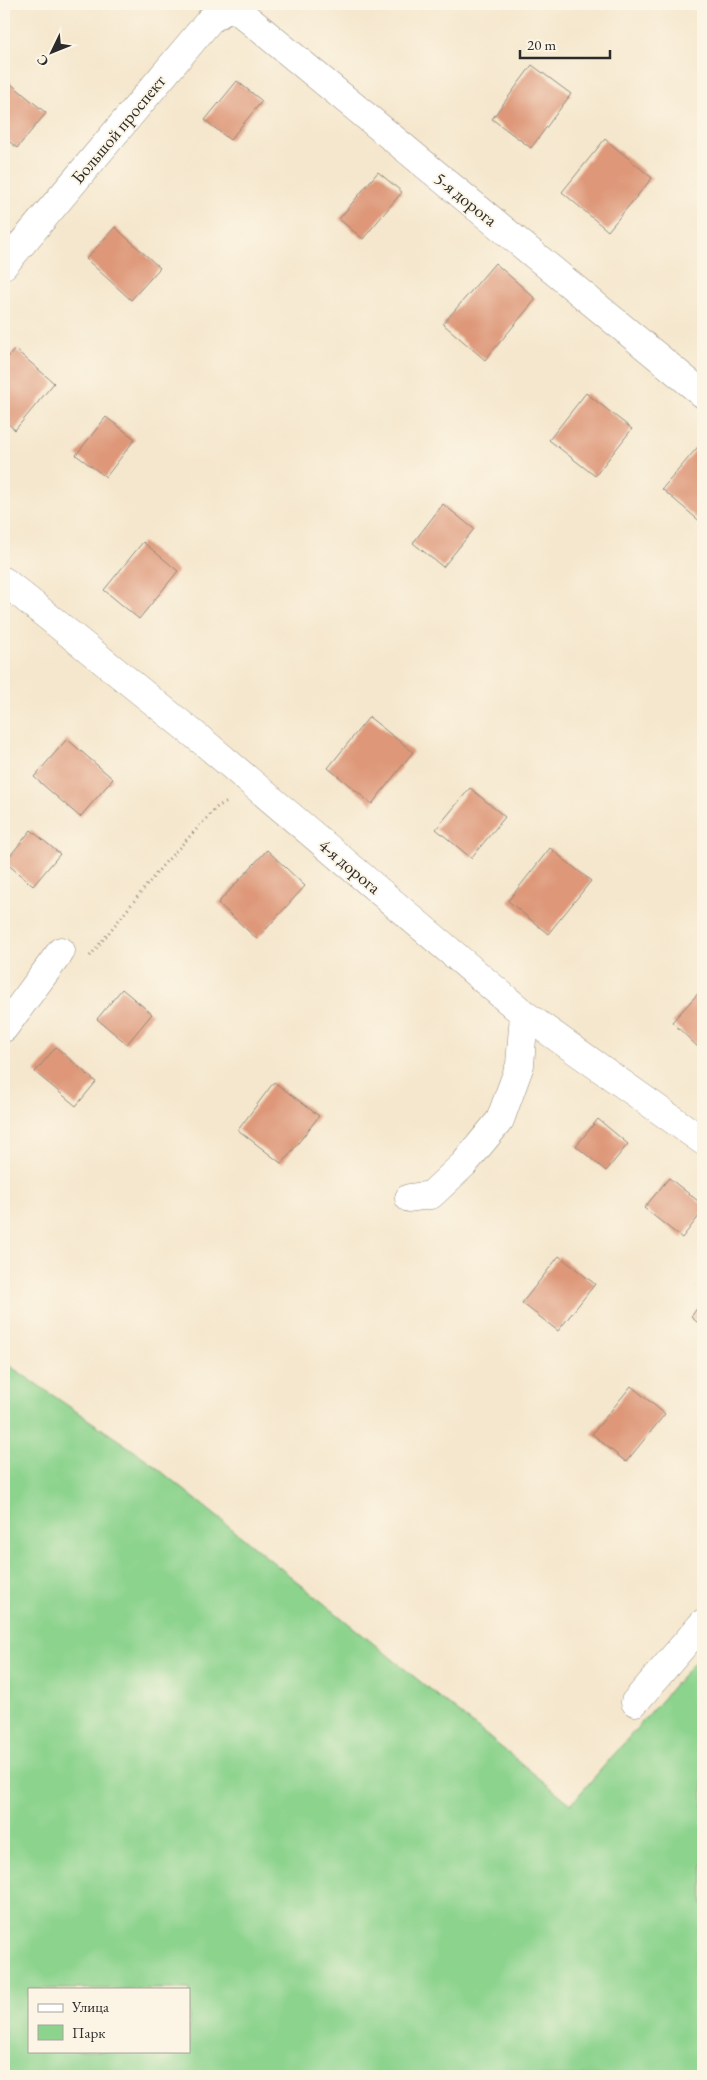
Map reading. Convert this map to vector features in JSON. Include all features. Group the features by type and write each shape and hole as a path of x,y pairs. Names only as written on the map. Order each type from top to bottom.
{"street":[{"name":"Большой проспект","path":"4,265 210,20 234,4"},
{"name":"5-я дорога","path":"234,4 703,394"},
{"name":"4-я дорога","path":"4,581 206,744 524,1014 703,1141"},
{"path":"4,1028 73,957"},
{"path":"409,1198 431,1195 464,1164 500,1120 520,1065 524,1014"},
{"path":"635,1702 703,1623"}],"path":[{"path":"73,957 218,806 259,789"}],"green space":[{"path":"4,1362 146,1459 571,1804 703,1652 703,2076 4,2076"}],"building":[{"path":"532,65 571,94 531,148 492,119"},
{"path":"4,78 46,113 17,148 4,137"},
{"path":"237,81 262,101 230,140 205,120"},
{"path":"605,139 652,178 608,231 562,192"},
{"path":"378,172 402,192 363,239 339,219"},
{"path":"115,227 160,268 131,300 86,259"},
{"path":"495,263 536,299 485,360 443,324"},
{"path":"15,349 54,383 15,430 4,420 4,362"},
{"path":"586,393 632,429 595,476 549,440"},
{"path":"106,417 135,439 106,477 76,455"},
{"path":"703,443 703,524 662,489"},
{"path":"443,504 474,529 443,567 413,543"},
{"path":"143,542 178,571 139,619 104,590"},
{"path":"369,717 413,752 372,804 328,768"},
{"path":"67,739 113,779 80,817 34,777"},
{"path":"470,788 505,817 471,858 436,829"},
{"path":"31,830 60,854 33,886 5,862"},
{"path":"550,848 591,881 548,934 508,901"},
{"path":"267,850 305,886 257,939 218,903"},
{"path":"703,988 703,1049 702,1051 672,1022"},
{"path":"122,989 152,1014 127,1044 97,1019"},
{"path":"56,1047 96,1082 76,1106 35,1072"},
{"path":"274,1082 319,1116 282,1164 238,1130"},
{"path":"598,1119 628,1144 606,1171 576,1146"},
{"path":"669,1178 703,1205 703,1211 682,1238 644,1208"},
{"path":"559,1256 595,1284 558,1331 522,1303"},
{"path":"703,1300 703,1327 691,1317"},
{"path":"631,1386 665,1414 626,1462 592,1434"}]}
